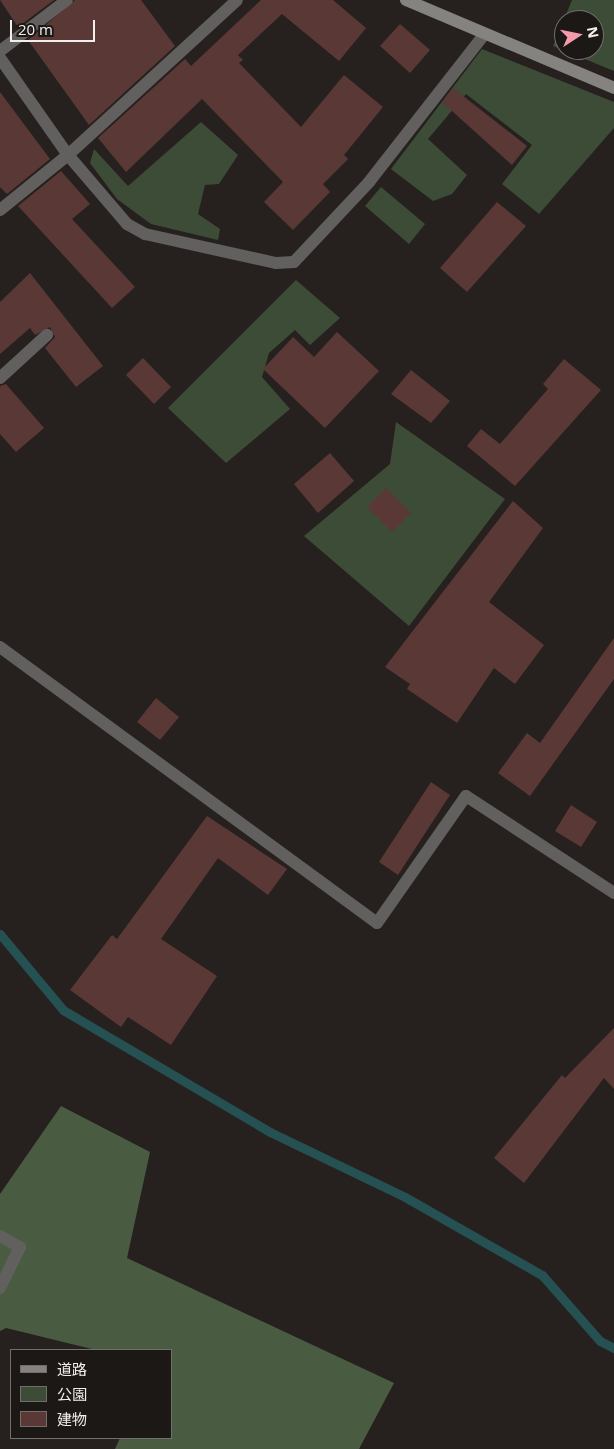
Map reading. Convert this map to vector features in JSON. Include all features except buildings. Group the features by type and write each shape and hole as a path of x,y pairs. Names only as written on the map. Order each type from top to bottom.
{"street":[{"path":"0,51 67,0"},
{"path":"0,210 68,155 238,0"},
{"path":"406,0 484,35 614,88"},
{"path":"0,58 68,155 112,208 144,234 276,263 294,262 369,182 484,35"},
{"path":"0,378 47,335"},
{"path":"3,655 377,923 466,796 614,893"},
{"path":"0,1236 20,1247 0,1288"}],"green space":[{"path":"572,0 614,0 614,71 587,60 604,60 604,10 568,10"},
{"path":"482,49 614,102 614,128 539,214 502,184 532,145 466,94 428,139 467,175 452,194 433,201 391,169"},
{"path":"201,122 238,155 219,184 205,185 198,214 220,229 218,240 151,224 117,199 90,163 94,149 128,186"},
{"path":"381,187 425,224 409,244 365,206"},
{"path":"296,280 340,318 310,345 295,330 269,353 262,377 290,409 226,463 168,408"},
{"path":"396,422 505,499 409,626 304,536 390,464"},
{"path":"61,1106 150,1152 127,1258 394,1383 359,1449 115,1449 120,1439 172,1439 172,1349 92,1349 6,1328 0,1331 0,1194"}],"waterway":[{"path":"0,934 63,1010 270,1132 405,1197 542,1275 600,1341 614,1348"}]}
